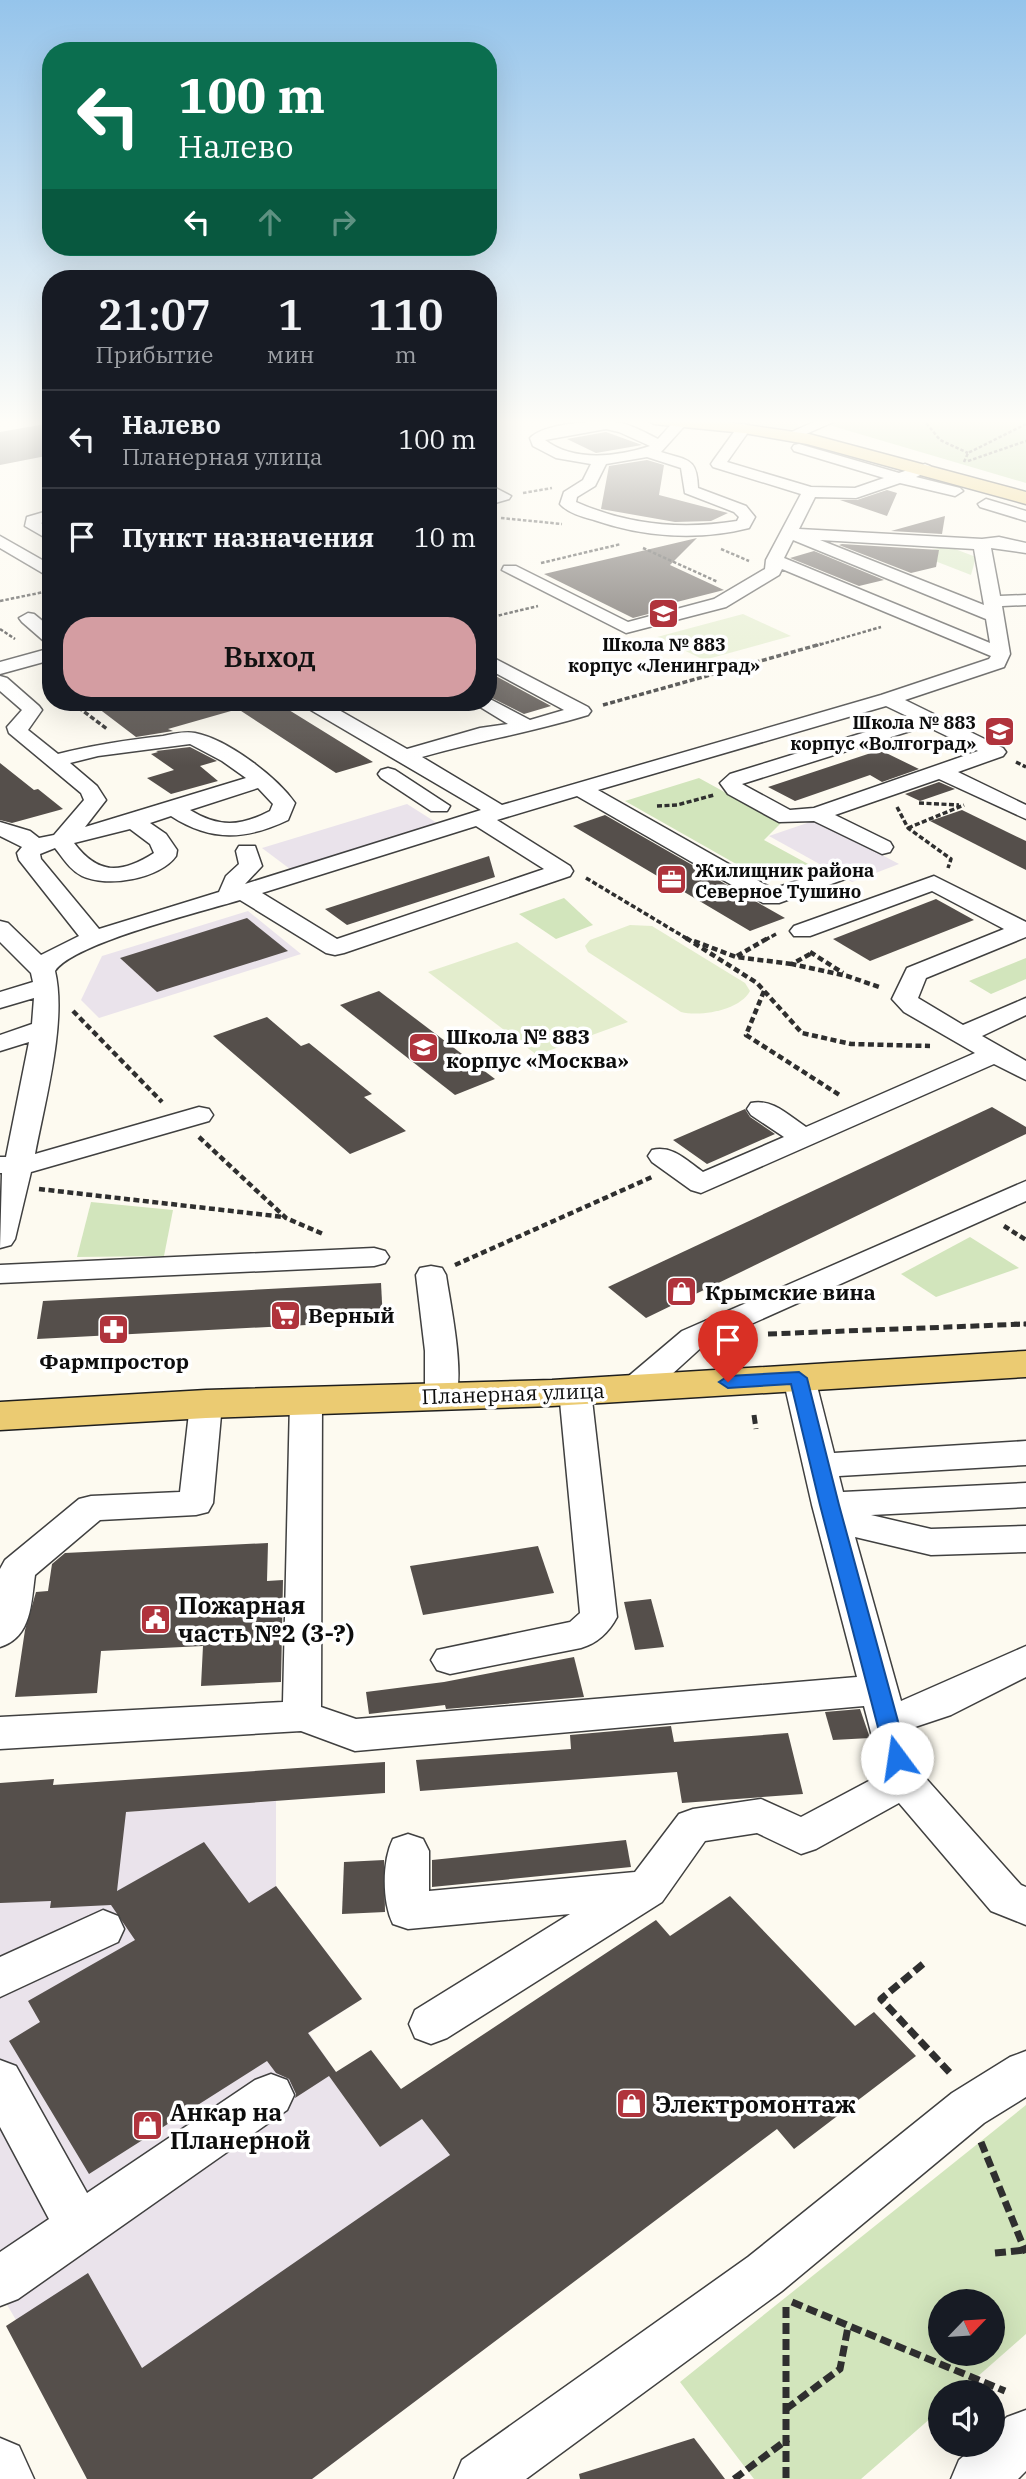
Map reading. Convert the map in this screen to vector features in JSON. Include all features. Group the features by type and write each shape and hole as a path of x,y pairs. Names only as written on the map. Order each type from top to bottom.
{"main road":[{"name":"Планерная улица","path":"0,1416 206,1404 636,1388 1026,1364"}],"street":[{"path":"510,570 626,628 720,603 773,571 774,560 788,535"},
{"path":"793,535 866,565 994,608 1026,600"},
{"path":"816,535 991,543 1026,548"},
{"path":"967,535 991,543"},
{"path":"0,541 42,567"},
{"path":"866,565 950,543"},
{"path":"0,1239 11,1173 43,1029 45,978 50,960 94,938 235,893 888,699 998,663 1001,654 994,608 991,543"},
{"path":"774,560 1001,654"},
{"path":"28,618 42,630"},
{"path":"0,668 42,656"},
{"path":"405,757 480,734 528,727 582,711 497,666"},
{"path":"0,682 32,710 30,716 17,727 19,733 90,790 95,800 61,840"},
{"path":"888,699 996,752 817,814 787,817 735,790 731,783 737,778 927,719"},
{"path":"497,710 528,727"},
{"path":"326,711 405,757 481,818 562,871"},
{"path":"54,761 116,738 192,738 205,743 261,780 284,803 281,815 262,825 232,831 214,831 199,826 173,808"},
{"path":"940,772 1026,813"},
{"path":"388,774 430,809 481,818"},
{"path":"94,938 30,860 28,853 35,846 134,821 261,780"},
{"path":"582,790 771,898 837,874"},
{"path":"817,814 882,847"},
{"path":"61,840 82,867 99,875 137,871 165,856 166,850 158,839 134,821"},
{"path":"0,829 22,835 35,846"},
{"path":"235,893 234,881 249,858 275,858"},
{"path":"235,893 335,948 562,871"},
{"path":"806,942 934,883 1023,930 916,973 903,1008 980,1045 1026,1072"},
{"path":"0,928 45,978"},
{"path":"0,1000 45,978"},
{"path":"669,1161 701,1184 865,1111 980,1045 1026,1006"},
{"path":"0,1043 43,1029"},
{"path":"761,1109 803,1138"},
{"path":"11,1173 190,1118"},
{"path":"636,1388 693,1338 1026,1190"},
{"path":"0,1274 374,1257"},
{"path":"431,1275 441,1351 440,1396"},
{"path":"799,1378 904,1781 1006,1898 1026,1907"},
{"path":"450,1660 582,1634 599,1616 575,1391"},
{"path":"302,1716 306,1401"},
{"path":"0,1633 9,1623 18,1569 91,1508 196,1503 206,1404"},
{"path":"820,1466 1026,1453"},
{"path":"832,1512 1026,1495"},
{"path":"832,1512 931,1542 1026,1539"},
{"path":"0,1733 302,1716 355,1735 937,1704 1026,1661"},
{"path":"431,2024 647,1889 693,1826 761,1816 801,1837 904,1781"},
{"path":"408,1851 408,1911 647,1889"},
{"path":"0,1978 103,1928"},
{"path":"481,2479 765,2274 972,2105 1026,2072"},
{"path":"0,2081 79,2227"},
{"path":"0,2281 271,2095"},
{"path":"978,2479 1016,2413"},
{"path":"0,2465 7,2479"}],"path":[{"path":"510,570 627,543"},
{"path":"635,545 739,591"},
{"path":"0,601 42,592"},
{"path":"497,616 566,599"},
{"path":"83,711 116,738"},
{"path":"614,808 677,805 735,790"},
{"path":"908,828 989,795"},
{"path":"944,876 951,859 908,828 894,802 963,806"},
{"path":"562,871 580,874 757,984 802,1033 819,1039 851,1044 980,1045"},
{"path":"684,937 736,957 792,964 847,976"},
{"path":"792,964 806,942 847,976 903,1008"},
{"path":"45,978 190,1118 286,1217"},
{"path":"764,991 746,1035 865,1111"},
{"path":"431,1275 669,1161"},
{"path":"11,1173 286,1217 374,1257"},
{"path":"766,1334 1026,1324"},
{"path":"754,1415 756,1429"},
{"path":"923,1964 881,1998 972,2105 1026,2251 995,2253"},
{"path":"786,2479 786,2299 848,2327 1016,2413"},
{"path":"786,2409 840,2369 848,2327"},
{"path":"734,2479 788,2439"}],"shaded area":[{"path":"407,804 437,823 290,869 262,848"},
{"path":"816,820 899,864 852,882 769,836"},
{"path":"248,911 301,954 99,1018 81,1000 102,956"},
{"path":"276,1801 276,1886 362,1999 309,2033 336,2072 330,2077 380,2147 422,2119 450,2155 416,2179 520,2322 312,2479 87,2479 16,2320 0,2293 0,1821"}],"green space":[{"path":"947,546 976,557 971,575 917,554"},
{"path":"743,614 791,636 704,660 657,637"},
{"path":"699,778 781,823 764,840 810,865 766,881 625,801"},
{"path":"564,898 593,925 556,939 519,914"},
{"path":"630,925 652,926 745,983 750,991 745,998 729,1007 709,1013 681,1012 588,952 585,946 590,940"},
{"path":"517,942 628,1022 537,1055 428,972"},
{"path":"1026,958 1026,979 991,994 969,981"},
{"path":"91,1202 173,1210 164,1256 77,1257"},
{"path":"970,1237 1019,1268 936,1297 901,1274"},
{"path":"1026,2105 1026,2334 1005,2352 1005,2289 928,2289 928,2366 990,2366 974,2380 928,2380 928,2420 861,2479 754,2479 680,2382"}],"building":[{"path":"697,538 670,565 724,590 661,606 667,609 633,618 544,574"},
{"path":"839,545 939,550 936,567 911,573"},
{"path":"814,551 884,580 859,586 790,558"},
{"path":"497,677 551,706 524,714 497,700"},
{"path":"102,711 231,711 168,729 173,731 136,737"},
{"path":"241,711 291,711 373,762 336,773"},
{"path":"190,747 217,761 200,766 218,781 171,794 147,778 174,770 151,754"},
{"path":"880,750 919,769 882,782 870,775 795,801 768,787"},
{"path":"0,763 63,809 12,823 0,820"},
{"path":"939,782 955,789 920,801 905,794"},
{"path":"962,810 1026,841 1026,870 930,821"},
{"path":"605,815 785,918 750,931 573,826"},
{"path":"489,856 495,877 347,925 325,909"},
{"path":"936,899 974,920 870,961 833,939"},
{"path":"247,918 288,951 157,992 120,958"},
{"path":"379,991 495,1079 455,1095 340,1005"},
{"path":"267,1017 301,1046 309,1043 372,1094 364,1097 406,1131 350,1154 213,1036"},
{"path":"992,1107 1026,1127 1026,1134 646,1318 608,1287"},
{"path":"745,1109 750,1117 775,1134 707,1164 673,1140"},
{"path":"381,1283 383,1321 37,1339 43,1301"},
{"name":"Пожарная часть №2 (3-?)","path":"268,1543 267,1581 283,1580 281,1682 201,1686 203,1646 101,1651 97,1693 15,1697 25,1630 36,1592 48,1591 52,1564 65,1553"},
{"path":"538,1546 554,1593 423,1615 410,1566"},
{"path":"651,1599 664,1647 635,1650 624,1602"},
{"path":"574,1657 584,1697 446,1709 445,1705 369,1714 366,1692 444,1682"},
{"path":"860,1709 870,1738 833,1740 825,1712"},
{"path":"671,1726 674,1742 788,1733 803,1794 682,1803 677,1772 420,1791 416,1760 571,1749 570,1735"},
{"path":"385,1762 385,1793 126,1812 117,1891 204,1842 249,1903 276,1886 362,1999 308,2033 336,2072 371,2050 401,2089 656,1920 670,1936 730,1896 855,2026 874,2012 916,2056 794,2149 777,2129 312,2479 87,2479 6,2326 88,2273 142,2368 450,2155 422,2119 380,2147 329,2076 295,2098 296,2094 289,2079 276,2073 267,2061 89,2174 9,2041 40,2022 28,2001 135,1940 111,1905 50,1908 51,1901 0,1903 0,1783 54,1779 53,1785"},
{"path":"626,1840 631,1867 432,1887 432,1860"},
{"path":"384,1860 385,1912 342,1914 344,1862"},
{"path":"694,2438 725,2479 580,2479 579,2474"}],"place":[{"name":"Школа № 883 корпус «Ленинград»","path":"664,613"},
{"name":"Школа № 883 корпус «Волгоград»","path":"999,732"},
{"name":"Жилищник района Северное Тушино","path":"672,880"},
{"name":"Школа № 883 корпус «Москва»","path":"423,1048"},
{"name":"Крымские вина","path":"682,1292"},
{"name":"Верный","path":"285,1315"},
{"name":"Фармпростор","path":"114,1329"},
{"name":"Пожарная часть №2 (3-?)","path":"155,1619"},
{"name":"Электромонтаж","path":"632,2104"},
{"name":"Анкар на Планерной","path":"147,2126"}],"route":[{"path":"728,1382 799,1378 829,1505 897,1758"}]}
